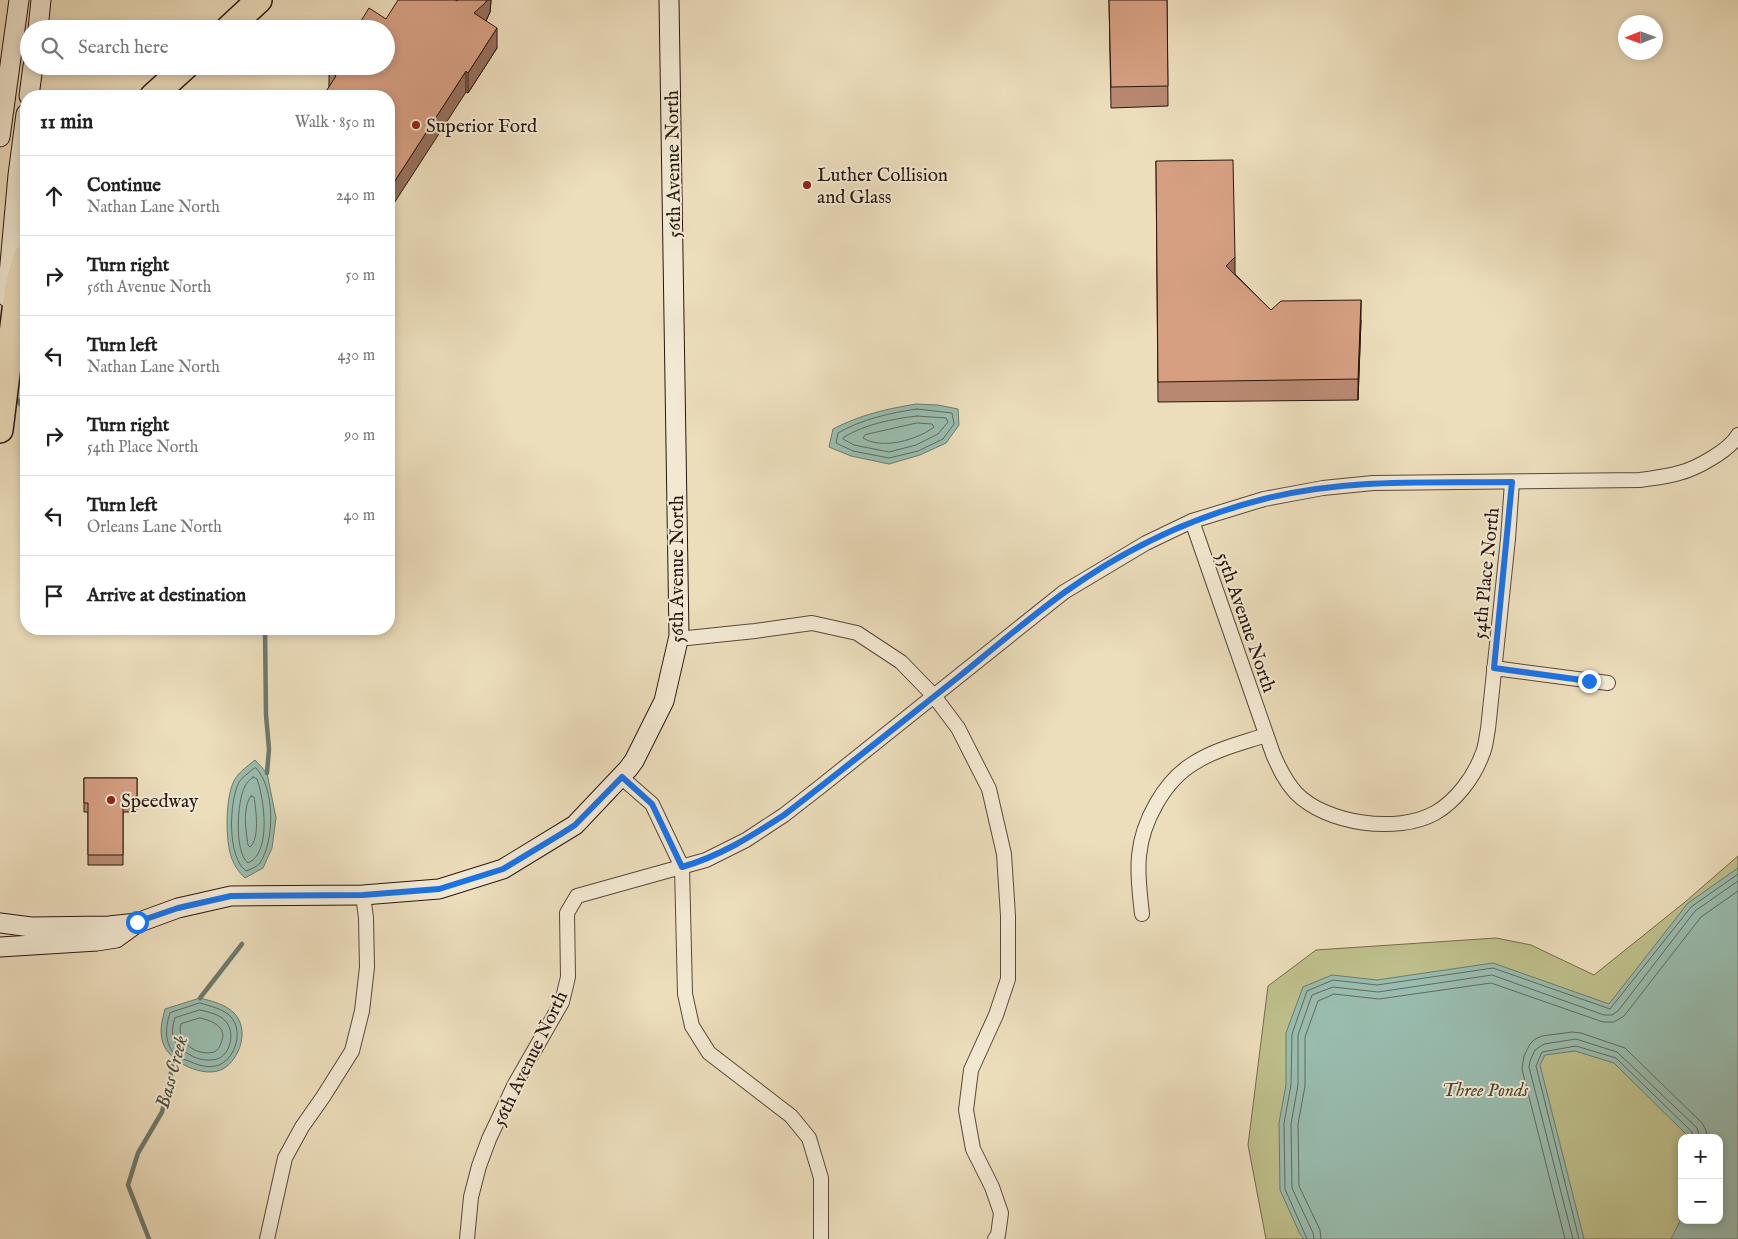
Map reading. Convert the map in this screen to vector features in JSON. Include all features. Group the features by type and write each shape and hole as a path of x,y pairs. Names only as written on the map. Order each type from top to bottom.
{"highway":[{"path":"238,20 259,0"},
{"path":"160,90 176,75"},
{"path":"0,430 20,279"}],"street":[{"path":"0,138 19,0"},
{"path":"39,20 41,0"},
{"name":"56th Avenue North","path":"137,922 178,908 231,896 363,895 439,889 503,869 575,825 622,777 634,761 664,701 678,639 669,0"},
{"path":"30,90 32,75"},
{"path":"0,415 11,244 20,160"},
{"name":"56th Avenue North","path":"466,1239 471,1197 479,1166 489,1139 515,1084 562,1002 568,978 567,913 576,896 706,860 738,844 784,815 1064,592 1146,542 1192,522 1264,499 1323,488 1373,483 1640,480 1680,473 1707,460 1737,440"},
{"name":"54th Place North","path":"1266,735 1283,776 1296,793 1313,806 1339,818 1360,823 1381,824 1417,820 1435,813 1455,798 1471,777 1483,754 1488,729 1512,482"},
{"name":"55th Avenue North","path":"1192,522 1266,735"},
{"path":"678,639 755,632 812,623 857,633 902,662 934,696 958,728 989,789 1004,854 1008,916 1008,979 996,1016 971,1070 966,1110 973,1149 992,1187 1001,1213 998,1235 995,1239"},
{"path":"1494,668 1608,683"},
{"path":"1142,914 1138,885 1139,854 1146,825 1160,798 1179,774 1193,763 1229,747 1266,735"},
{"path":"622,777 652,804 682,867 684,994 692,1026 709,1053 791,1116 809,1138 821,1178 821,1239"},
{"path":"267,1239 285,1158 302,1127 324,1097 352,1051 362,1011 367,967 366,918 363,895"},
{"path":"0,923 31,927 66,927 109,926 137,922"},
{"path":"0,947 106,940 116,938 137,922"}],"green space":[{"name":"Three Ponds","path":"1738,856 1738,1239 1266,1239 1248,1145 1268,986 1316,950 1496,938 1531,945 1594,975 1685,902"}],"water":[{"path":"916,404 938,405 958,409 959,425 946,443 920,455 889,464 851,456 829,447 833,429 873,413"},
{"path":"255,760 267,773 276,818 272,848 263,868 245,878 236,867 230,851 227,830 228,807 229,796 235,779"},
{"name":"Three Ponds","path":"1738,868 1738,1239 1671,1239 1678,1224 1723,1224 1723,1134 1686,1134 1614,1063 1575,1051 1545,1055 1540,1065 1584,1239 1304,1239 1280,1190 1279,1123 1286,1085 1286,1033 1303,987 1332,975 1377,980 1493,963 1609,1004 1688,903"},
{"path":"200,998 226,1007 234,1013 241,1027 241,1043 234,1058 223,1069 215,1072 206,1072 188,1067 172,1056 162,1039 161,1026 165,1009"}],"building":[{"name":"Superior Ford","path":"398,0 487,0 474,13 497,28 468,73 466,71 395,181 395,90 327,90 336,76 335,75 395,75 395,20 362,20 369,8 386,19"},
{"path":"1109,0 1167,0 1168,86 1111,87"},
{"path":"1233,160 1235,257 1226,266 1271,310 1281,301 1361,300 1358,379 1158,382 1156,161"},
{"path":"84,778 137,778 137,802 123,802 123,855 88,855 88,803 84,803"}],"waterway":[{"name":"Bass Creek","path":"14,395 20,404"},
{"name":"Bass Creek","path":"265,635 266,715 269,749 267,773"},
{"name":"Bass Creek","path":"200,998 242,944"},
{"name":"Bass Creek","path":"149,1239 128,1185 138,1153 162,1112 174,1060"}],"place":[{"name":"Superior Ford","path":"416,125"},
{"name":"Luther Collision and Glass","path":"807,185"},
{"name":"Speedway","path":"111,800"}],"route":[{"path":"137,922 178,908 231,896 363,895 439,889 503,869 561,834 575,825 622,777 652,804 682,867 706,860 746,840 784,815 1064,592 1119,557 1146,542 1203,518 1264,499 1323,488 1373,483 1512,482 1508,539 1494,668 1589,681"}]}
